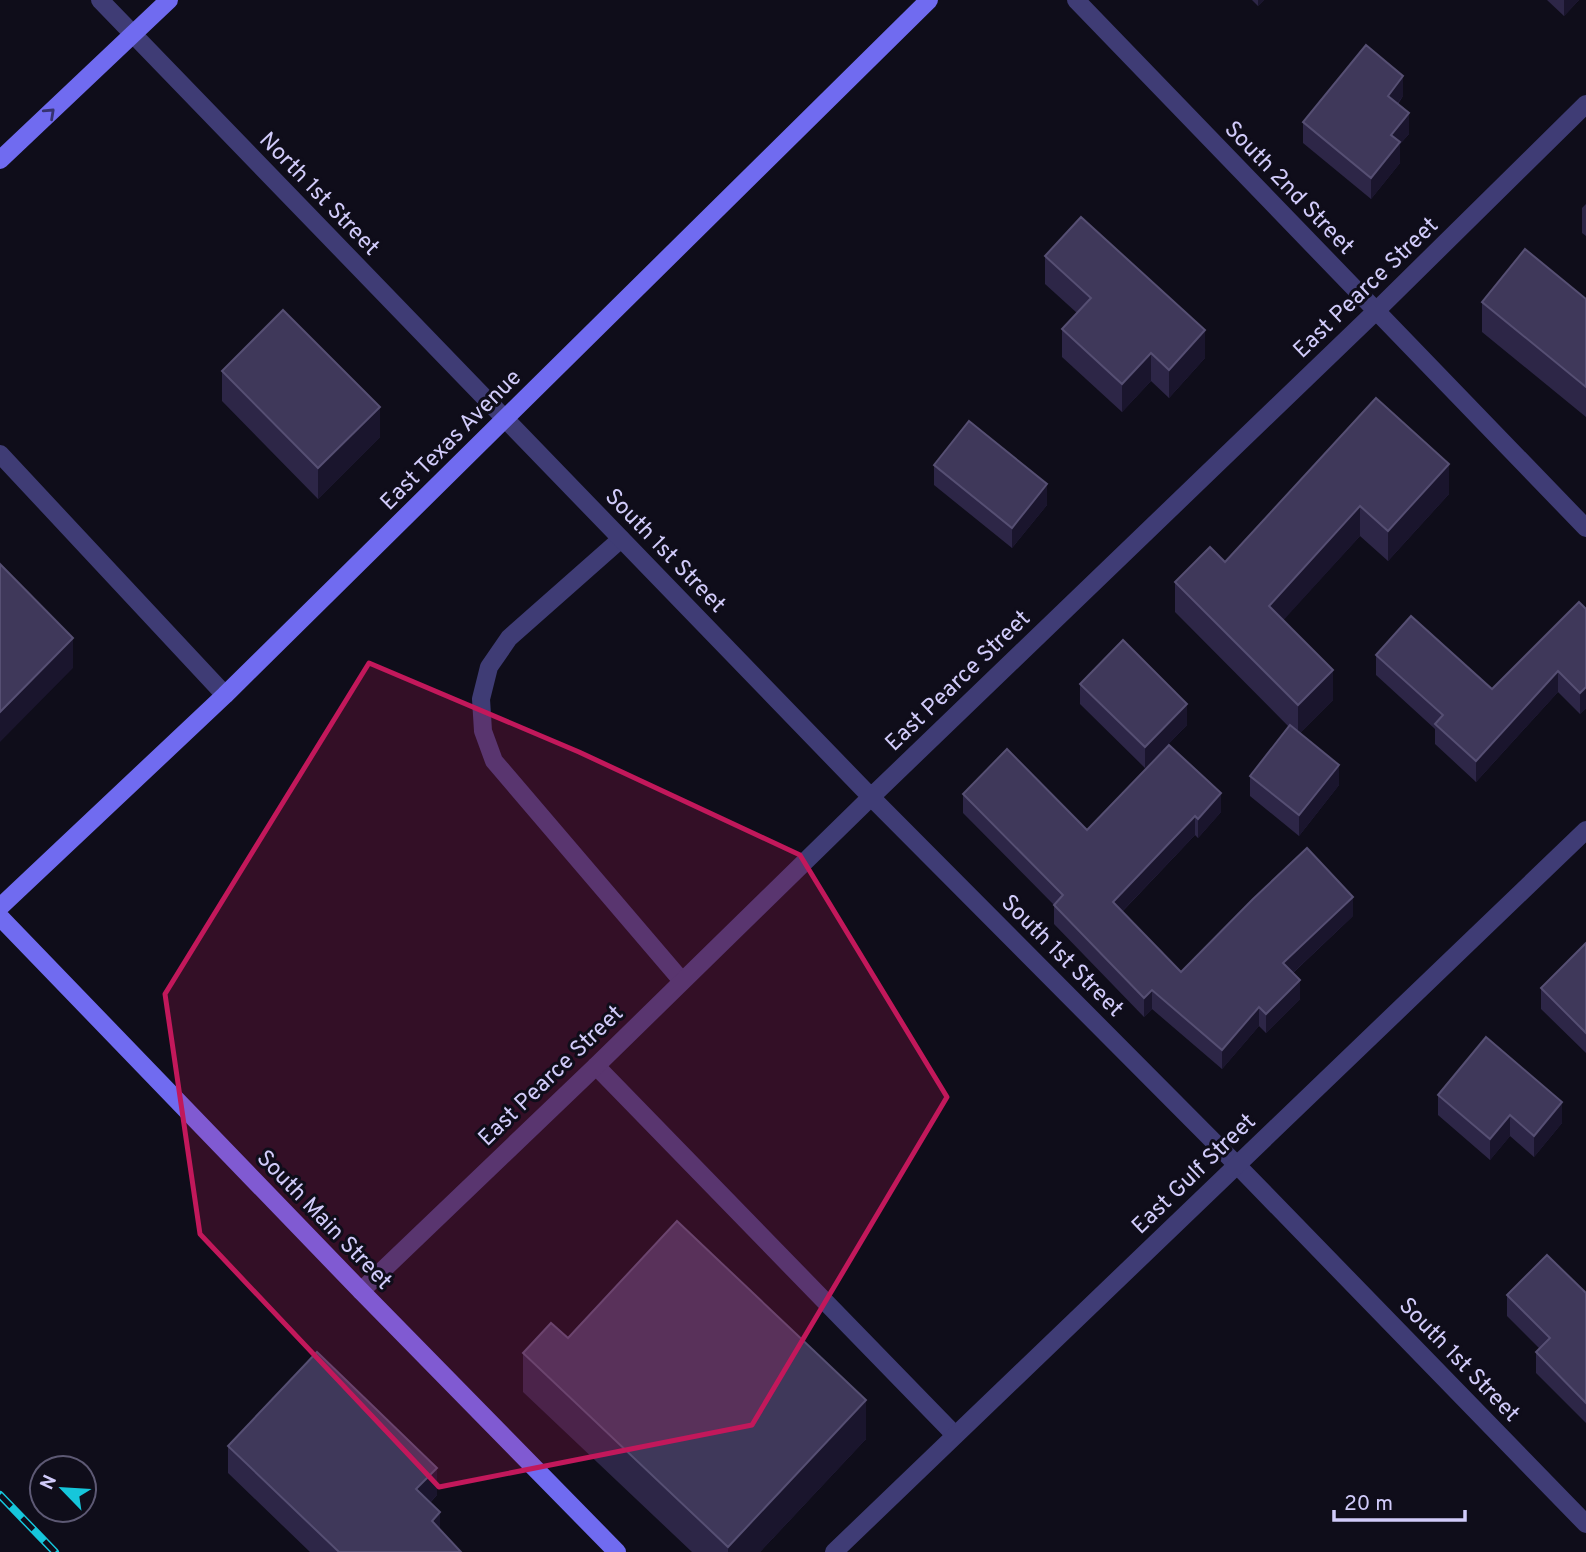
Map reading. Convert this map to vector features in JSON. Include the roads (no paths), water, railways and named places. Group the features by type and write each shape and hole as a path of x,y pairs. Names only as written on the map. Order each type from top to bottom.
{"main road":[{"path":"0,160 169,0"},
{"name":"East Texas Avenue","path":"0,907 225,695 929,0"},
{"name":"South Main Street","path":"0,917 617,1552"}],"street":[{"name":"North 1st Street","path":"100,0 506,419"},
{"name":"South 2nd Street","path":"1076,0 1586,528"},
{"name":"East Pearce Street","path":"361,1291 1376,311 1586,104"},
{"name":"South 1st Street","path":"506,419 871,797 1237,1165 1586,1524"},
{"path":"0,454 225,695"},
{"path":"621,539 509,638 489,667 481,699 483,731 494,761 682,981"},
{"name":"East Gulf Street","path":"834,1552 1586,830"},
{"path":"596,1066 955,1435"}],"railway":[{"path":"0,1495 55,1552"}]}
